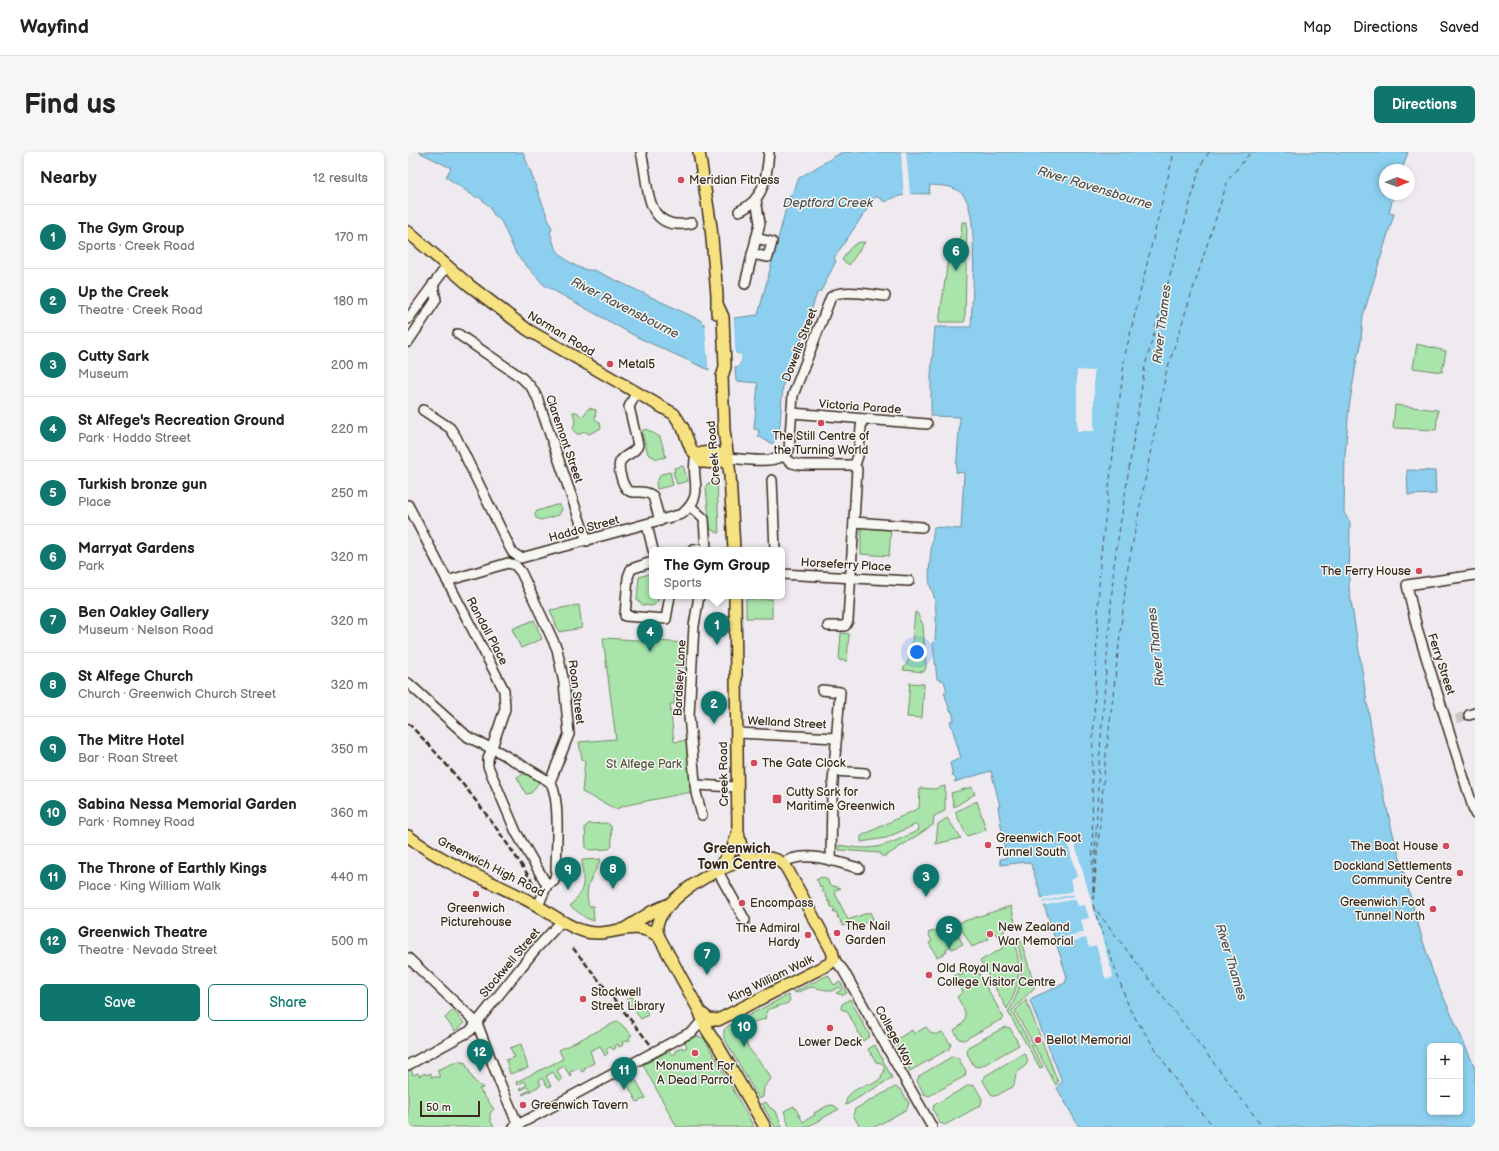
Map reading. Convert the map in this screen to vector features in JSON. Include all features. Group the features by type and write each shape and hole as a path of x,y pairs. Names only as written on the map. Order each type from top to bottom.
{"main road":[{"name":"Creek Road","path":"699,152 709,213 719,314 725,438 728,458 734,547"},
{"name":"Norman Road","path":"408,232 447,266 528,330 674,414 679,420 689,445 696,455"},
{"path":"696,455 703,462 717,463 728,458"},
{"name":"Creek Road","path":"735,599 738,831 741,848 744,853 752,859"},
{"name":"Creek Road","path":"717,870 732,850 738,831"},
{"name":"Greenwich High Road","path":"408,836 436,854 538,906 562,921 584,932 593,933 626,928"},
{"path":"626,928 653,911 668,904 717,870 752,859 772,858 783,863 832,952 834,959"},
{"path":"668,904 658,921 657,928 659,937 709,1035 717,1044 765,1127"},
{"path":"626,928 646,929 659,937"},
{"name":"King William Walk","path":"718,1020 829,964 834,959"},
{"path":"701,1017 718,1020 715,1029 717,1044"}],"street":[{"path":"641,152 650,201 656,213 672,224 692,223"},
{"path":"739,211 747,208 756,200 764,184 771,152"},
{"path":"745,284 760,217 756,200"},
{"path":"752,254 768,258 772,242 756,238"},
{"path":"408,319 447,266"},
{"path":"408,342 436,300 433,284"},
{"name":"Dowells Street","path":"784,456 789,450 793,395 831,297 834,294 842,292 885,296"},
{"name":"Claremont Street","path":"458,334 514,372 531,386 537,397 587,540"},
{"path":"636,393 630,407 638,445 636,450 623,458 620,462 619,468 624,486 628,491 633,493 644,492 652,496 660,521"},
{"name":"Haddo Street","path":"423,410 450,428 456,437 513,553 521,558 647,525 682,514 690,506"},
{"name":"Victoria Parade","path":"792,413 926,424"},
{"path":"828,626 842,626 847,624 858,471 856,464 862,419"},
{"path":"696,455 693,468 697,488 690,506 704,519 706,547"},
{"path":"728,458 765,460 784,456 792,463 799,465 856,464"},
{"path":"772,480 775,547"},
{"name":"Randall Place","path":"408,505 504,690 505,709 488,759 490,772 503,798 516,832 546,885"},
{"path":"854,522 922,527"},
{"path":"647,525 652,547"},
{"name":"Roan Street","path":"447,581 503,564 512,563 521,572 552,637 561,664 569,725 568,734 550,782"},
{"path":"649,563 631,569 628,577 625,616 666,619 669,599"},
{"name":"Horseferry Place","path":"785,574 909,581"},
{"name":"Ferry Street","path":"1475,575 1407,585 1417,628 1475,814"},
{"name":"Bardsley Lane","path":"698,599 694,626 689,696 695,782 702,815"},
{"path":"408,683 468,738 492,748 550,782 554,788 556,812 556,873 554,881 546,885 538,906"},
{"name":"Welland Street","path":"822,690 840,692 834,771 830,861"},
{"path":"1446,721 1456,719"},
{"name":"Welland Street","path":"737,732 836,738"},
{"path":"834,771 866,773"},
{"path":"695,782 737,787"},
{"path":"783,863 792,858 805,856 859,868"},
{"path":"717,870 745,920"},
{"name":"Stockwell Street","path":"408,1066 460,1037 477,1023 516,973 562,921"},
{"path":"408,958 477,1023 516,1126 693,1031 701,1017"},
{"name":"College Way","path":"834,959 843,970 932,1127"}],"green space":[{"path":"962,222 967,222 965,320 964,322 939,322 949,253 961,237"},
{"path":"865,242 849,265 842,260 854,245"},
{"path":"1417,344 1446,351 1442,372 1413,368"},
{"path":"1395,405 1438,410 1436,430 1393,428"},
{"path":"589,408 596,410 595,419 600,423 601,428 589,434 584,431 581,434 577,434 573,430 575,421 573,412 577,412 582,417"},
{"path":"646,429 660,437 666,457 657,459 648,454 642,433 643,430"},
{"path":"683,466 688,481 677,484 673,472 675,472 674,468"},
{"path":"670,472 673,485 657,489 656,483 661,474"},
{"path":"717,482 719,533 710,529 706,488 707,484"},
{"path":"560,505 562,509 559,515 541,520 536,518 535,514 537,511"},
{"path":"861,526 891,529 889,556 861,554"},
{"path":"649,574 649,599 658,599 653,606 643,605 637,600 639,577"},
{"path":"746,599 772,599 772,618 746,618"},
{"path":"579,605 582,628 559,632 550,610"},
{"path":"915,612 923,625 926,667 924,672 903,670 911,656"},
{"path":"534,620 542,639 521,648 512,629"},
{"path":"841,633 849,634 847,661 839,660"},
{"name":"St Alfege Park","path":"603,638 689,643 687,667 677,667 674,704 670,704 674,742 688,740 691,792 627,805 616,809 582,792 585,760 582,759 579,742 616,739"},
{"path":"910,683 924,684 922,718 907,717"},
{"path":"525,773 539,782 531,793 526,794 517,777"},
{"path":"945,786 945,811 934,816 933,825 886,856 881,856 881,853 839,850 839,845 872,848 889,844 919,830 917,824 886,838 861,842 861,836 919,808 920,788 934,789"},
{"path":"972,787 975,794 954,807 951,793"},
{"path":"977,801 986,830 967,836 955,812"},
{"path":"947,818 961,838 936,844 938,824"},
{"path":"607,823 611,826 612,846 609,849 590,850 586,848 585,827 588,824"},
{"path":"601,859 590,882 587,893 589,906 593,906 594,921 586,918 570,906 582,889 582,860"},
{"path":"822,877 828,880 829,885 841,888 834,891 848,920 870,912 873,919 868,923 867,921 862,925 858,925 859,927 856,928 855,926 850,930 847,924 843,926 838,917 837,918 838,916 836,912 833,912 835,910 831,907 830,902 827,901 829,900 816,880"},
{"path":"1011,906 1015,922 1005,927 1004,933 997,936 992,929 986,932 989,939 972,947 958,923"},
{"path":"952,925 963,944 952,949 950,946 946,949 947,952 937,957 929,943 932,941 928,933"},
{"path":"1020,938 1035,987 1012,1011 1043,1067 1040,1068 1008,1012 1017,995 1021,977 1021,958 1016,940"},
{"path":"1007,939 1013,941 1019,967 1017,984 1007,1009 980,961 1003,948 1000,942"},
{"path":"974,965 1004,1018 964,1040 959,1039 954,1030 963,1023 965,1015 957,997 963,992 954,976 959,973 960,976 963,974 961,972"},
{"path":"828,975 834,985 840,982 847,993 843,995 836,993 841,990 839,987 832,991 811,987 796,993 794,992"},
{"path":"788,995 790,1000 788,1003 767,1010 765,1019 750,1023 744,1031 747,1045 764,1067 771,1079 764,1087 763,1097 759,1099 724,1038 724,1030 728,1026"},
{"path":"632,996 636,1003 641,1001 648,1015 641,1019 626,1000"},
{"path":"850,999 870,1036 863,1041 847,1011 841,1009 842,1004"},
{"path":"1026,1000 1058,1082 1056,1085 1015,1011"},
{"path":"453,1010 464,1023 455,1031 445,1018"},
{"path":"618,1021 632,1035 629,1037 630,1040 622,1042 623,1045 619,1047 618,1044 613,1050 611,1047 606,1049 608,1053 605,1056 600,1046 590,1051 594,1063 584,1068 585,1070 582,1072 580,1068 570,1072 570,1076 564,1066 557,1070 562,1080 559,1082 553,1072 546,1076 551,1086 548,1087 542,1078 539,1080 541,1085 523,1095 522,1094 530,1090 528,1087 519,1089 527,1085 525,1081 517,1085 516,1082 563,1059 559,1050"},
{"path":"926,1027 932,1034 942,1032 951,1044 949,1049 910,1071 894,1041 912,1030 914,1034"},
{"path":"1005,1027 1010,1028 1019,1045 980,1067 974,1066 967,1053 968,1047"},
{"path":"697,1036 704,1038 754,1127 677,1127 643,1065 669,1051 672,1055 676,1053 675,1051 682,1047 683,1049 687,1047 685,1042"},
{"path":"521,1044 528,1068 510,1074 506,1060 515,1057 510,1048"},
{"path":"875,1045 892,1078 846,1105 848,1097 854,1091 869,1083 871,1085 882,1078 881,1076 884,1072 884,1067 881,1063 876,1062 868,1049"},
{"path":"1024,1053 1028,1060 1026,1065 1016,1074 1014,1086 996,1096 991,1094 983,1081 985,1076"},
{"path":"953,1056 958,1058 966,1071 965,1076 929,1096 924,1094 917,1081 919,1076"},
{"path":"461,1060 462,1063 465,1062 474,1081 483,1088 479,1089 494,1109 490,1113 490,1120 494,1127 408,1127 408,1071 411,1069 413,1075 418,1073 419,1076 425,1073 426,1075 431,1073 431,1077 440,1077 437,1070"},
{"path":"636,1080 646,1098 637,1102 627,1084"},
{"path":"969,1085 975,1086 982,1099 981,1105 945,1125 940,1123 933,1110 934,1105"},
{"path":"895,1087 900,1089 909,1103 907,1109 875,1127 860,1127 853,1115 855,1109"},
{"path":"766,1102 770,1108 776,1111 782,1127 775,1127 762,1104"},
{"path":"833,1105 839,1109 807,1127 789,1127 784,1111 794,1106 803,1122 815,1115 814,1113 827,1106"}],"water":[{"path":"419,152 523,152 552,229 550,232 554,245 562,256 578,267 594,270 700,320 706,328 734,327 734,318 758,315 789,197 791,196 799,178 842,152 1408,152 1404,164 1379,164 1379,200 1392,200 1389,213 1394,214 1363,316 1360,352 1358,353 1349,407 1345,455 1344,513 1350,522 1349,588 1377,765 1392,830 1433,973 1475,1068 1475,1127 1079,1127 1057,1088 1062,1081 1030,1001 1032,998 1065,983 1067,977 1031,864 1026,862 1001,865 1000,859 1006,858 998,806 1000,806 991,771 954,782 956,779 953,776 950,763 961,758 950,721 954,720 944,692 947,691 944,681 937,679 933,643 935,641 936,614 935,600 929,575 934,527 961,529 964,473 956,472 960,417 931,416 931,375 935,327 971,327 974,258 972,220 969,206 964,196 960,192 953,188 930,185 929,194 896,197 885,202 876,196 834,258 836,261 821,291 817,293 793,365 783,385 779,437 772,444 758,436 759,430 754,429 758,383 736,381 735,367 738,367 741,361 738,353 707,355 709,370 637,337 544,285 516,254 501,221 493,214 490,207 479,197 475,197 446,177 451,168"},
{"path":"1407,470 1435,471 1436,494 1408,495"}],"pier":[{"path":"901,152 906,152 910,194 931,196 904,197"},
{"path":"734,317 735,353 741,355 741,361 738,367 733,367 739,360 739,356 735,355 709,356 711,368 708,368 705,322 707,326 732,325 732,318"},
{"path":"1077,370 1094,371 1094,431 1077,431"},
{"path":"1072,834 1113,976 1112,978 1107,979 1105,977 1096,945 1089,947 1086,938 1055,945 1054,943 1085,935 1054,942 1053,940 1084,932 1081,920 1089,918 1085,905 1078,906 1075,899 1042,906 1042,903 1074,896 1073,894 1041,902 1040,899 1073,891 1070,880 1077,877 1067,840 1067,836"}],"ferry route":[{"path":"1093,892 1092,764 1100,562 1125,355 1174,152"},
{"path":"1209,152 1200,167 1145,366 1114,565 1099,764 1093,906 1263,1127"},
{"path":"1094,892 1105,764 1128,567 1166,373 1228,180 1251,152"},
{"path":"1093,907 1130,1010 1181,1088 1214,1127"}],"tunnel":[{"path":"1456,719 1469,715"}],"railway":[{"path":"408,723 460,780 490,819 533,883"},
{"path":"573,948 650,1044"}],"place":[{"name":"Meridian Fitness","path":"681,180"},
{"name":"Marryat Gardens","path":"956,271"},
{"name":"Metal5","path":"610,364"},
{"name":"The Still Centre of the Turning World","path":"821,423"},
{"name":"The Ferry House","path":"1419,571"},
{"name":"The Gym Group","path":"717,645"},
{"name":"St Alfege's Recreation Ground","path":"650,652"},
{"name":"Up the Creek","path":"714,724"},
{"name":"The Gate Clock","path":"754,763"},
{"name":"Cutty Sark for Maritime Greenwich","path":"777,799"},
{"name":"Greenwich Foot Tunnel South","path":"988,845"},
{"name":"The Boat House","path":"1446,846"},
{"name":"Dockland Settlements Community Centre","path":"1460,873"},
{"name":"St Alfege Church","path":"613,889"},
{"name":"The Mitre Hotel","path":"568,890"},
{"name":"Greenwich Picturehouse","path":"476,894"},
{"name":"Cutty Sark","path":"926,897"},
{"name":"Encompass","path":"742,903"},
{"name":"Greenwich Foot Tunnel North","path":"1433,909"},
{"name":"The Nail Garden","path":"837,933"},
{"name":"New Zealand War Memorial","path":"990,934"},
{"name":"The Admiral Hardy","path":"808,935"},
{"name":"Turkish bronze gun","path":"949,949"},
{"name":"Ben Oakley Gallery","path":"707,975"},
{"name":"Old Royal Naval College Visitor Centre","path":"929,975"},
{"name":"Stockwell Street Library","path":"583,999"},
{"name":"Lower Deck","path":"830,1028"},
{"name":"Bellot Memorial","path":"1038,1040"},
{"name":"Sabina Nessa Memorial Garden","path":"744,1047"},
{"name":"Monument For A Dead Parrot","path":"695,1053"},
{"name":"Greenwich Theatre","path":"480,1072"},
{"name":"The Throne of Earthly Kings","path":"624,1090"},
{"name":"Greenwich Tavern","path":"523,1105"}],"district":[{"name":"Greenwich Town Centre","path":"737,856"}],"water label":[{"name":"River Ravensbourne","path":"1095,188"},
{"name":"Deptford Creek","path":"828,203"},
{"name":"River Ravensbourne","path":"625,308"},
{"name":"River Thames","path":"1162,324"},
{"name":"River Thames","path":"1156,647"},
{"name":"River Thames","path":"1231,962"}]}
